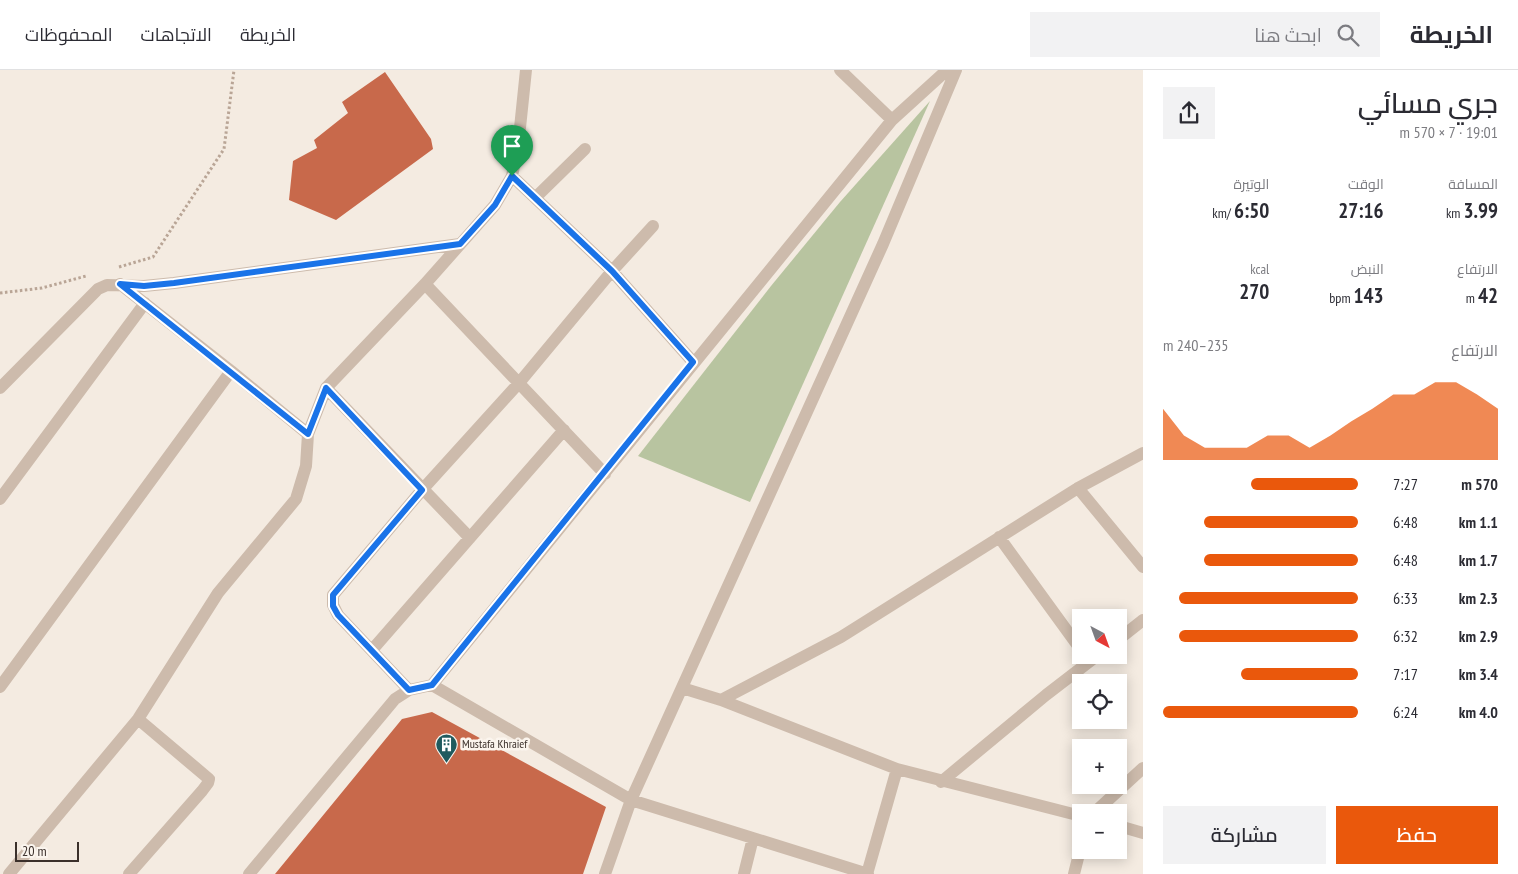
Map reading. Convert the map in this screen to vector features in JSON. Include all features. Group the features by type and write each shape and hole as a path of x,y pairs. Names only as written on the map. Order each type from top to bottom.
{"street":[{"path":"9,874 138,719 218,594 296,499 306,466 308,434 326,388 425,284 495,205 512,176 518,147 526,70"},
{"path":"840,70 892,120"},
{"path":"249,874 395,699 409,690 432,685 605,474 693,362 892,120 947,70"},
{"path":"605,874 631,800 883,244 956,70"},
{"path":"536,197 584,148"},
{"path":"512,176 612,271 693,362"},
{"path":"409,690 338,615 333,606 333,595 422,490 519,382 612,271 653,226"},
{"path":"0,388 98,289 107,285 144,286 174,283 460,244"},
{"path":"120,284 308,434"},
{"path":"425,284 605,474"},
{"path":"0,499 145,303"},
{"path":"0,687 231,371"},
{"path":"326,388 470,538"},
{"path":"372,650 564,430"},
{"path":"721,700 841,637 1078,488 1143,453"},
{"path":"1078,488 1143,567"},
{"path":"1000,537 1072,637"},
{"path":"1128,632 1143,620"},
{"path":"941,782 1083,664"},
{"path":"432,685 631,800 867,874 898,769"},
{"path":"682,688 721,700 898,769 941,782 1072,814"},
{"path":"129,874 205,787 209,779 138,719"},
{"path":"1104,804 1143,768"},
{"path":"1127,828 1143,833"},
{"path":"744,874 752,838"},
{"path":"1074,874 1078,859"}],"path":[{"path":"115,268 152,257 224,150 234,70"},
{"path":"0,293 42,288 87,276"}],"green space":[{"path":"930,101 750,502 638,456 771,286 840,202"}],"building":[{"path":"385,72 431,139 433,149 336,220 289,200 293,161 317,148 314,140 348,113 342,102"},
{"name":"Mustafa Khraief","path":"432,712 606,807 583,874 275,874 402,719"}],"place":[{"name":"Mustafa Khraief","path":"446,763"}],"route":[{"path":"512,176 612,271 693,362 605,474 432,685 409,690 338,615 333,606 333,595 422,490 326,388 308,434 120,284 144,286 174,283 460,244 495,205 512,176"}]}
